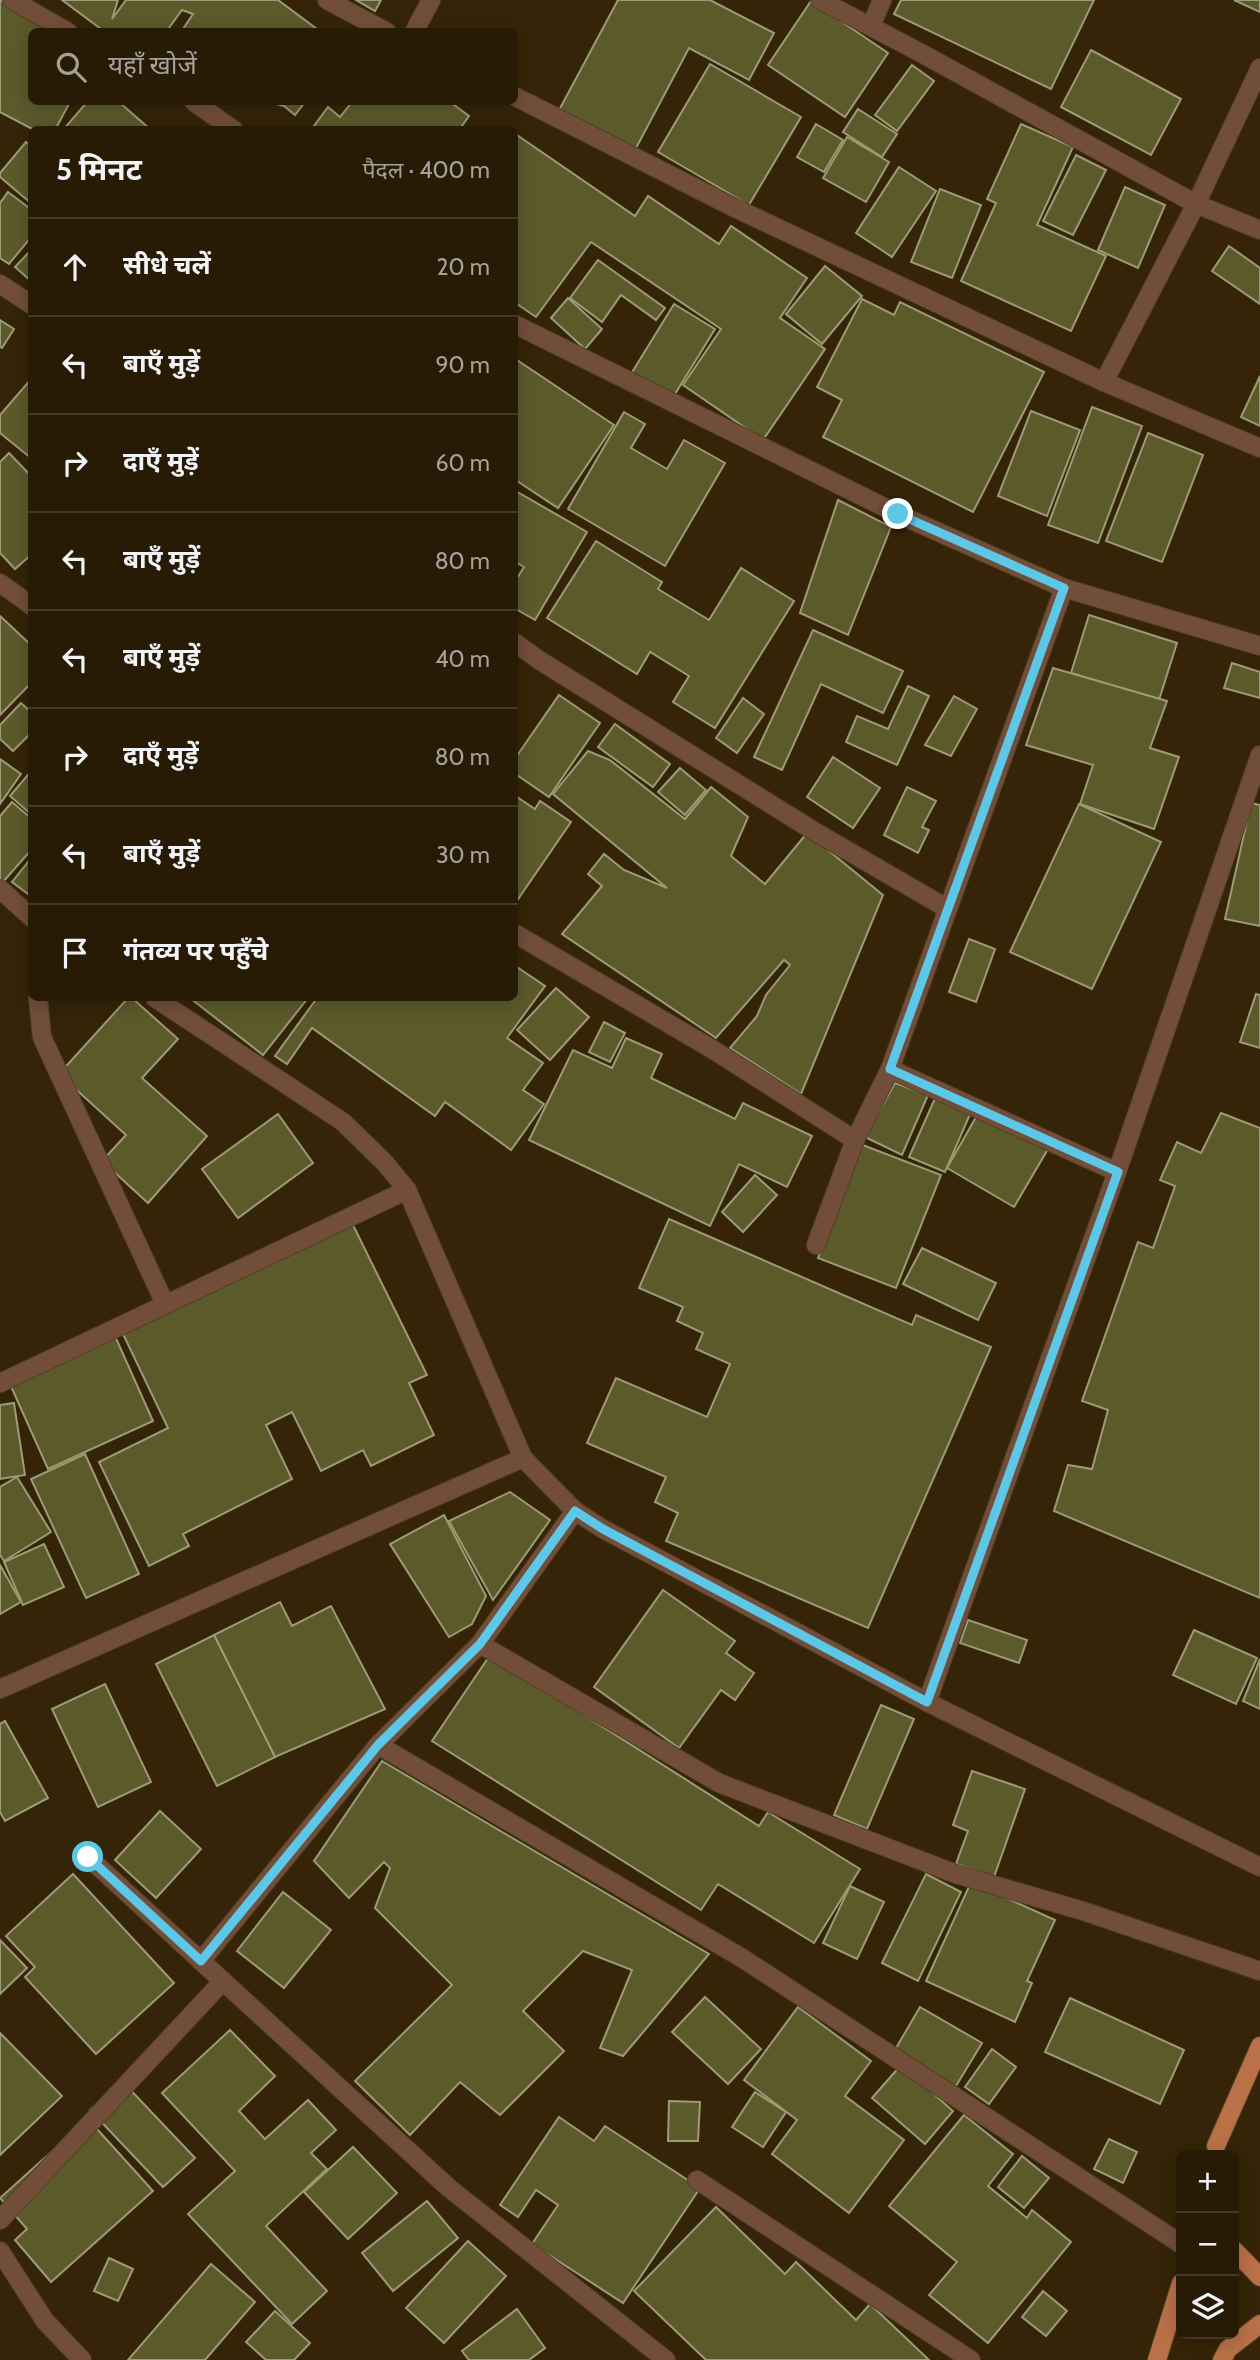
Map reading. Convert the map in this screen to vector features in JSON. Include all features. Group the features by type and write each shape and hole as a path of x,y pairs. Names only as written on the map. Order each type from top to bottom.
{"main road":[{"path":"1215,2150 1260,2046"},
{"path":"1215,2150 1232,2112 1260,2084"},
{"path":"1239,2255 1260,2277"},
{"path":"1157,2360 1176,2299"},
{"path":"1222,2360 1228,2349 1260,2324"}],"street":[{"path":"12,0 61,28"},
{"path":"327,0 380,28"},
{"path":"416,28 431,0"},
{"path":"820,0 1196,204 1260,230"},
{"path":"871,26 883,0"},
{"path":"1104,382 1196,204 1260,68"},
{"path":"518,98 733,207 1104,382 1260,449"},
{"path":"198,105 228,126"},
{"path":"0,284 28,302"},
{"path":"518,326 898,514 1064,588 1260,646"},
{"path":"0,583 28,604"},
{"path":"816,1245 855,1140 890,1069 1064,588"},
{"path":"518,645 817,833 948,909"},
{"path":"927,1702 1118,1172 1260,755"},
{"path":"0,889 28,914"},
{"path":"518,935 712,1049 855,1140"},
{"path":"38,1001 42,1037 165,1304"},
{"path":"160,1001 343,1122 407,1189 523,1458 575,1511 615,1536 927,1702 1260,1867"},
{"path":"890,1069 1118,1172"},
{"path":"0,1383 407,1189"},
{"path":"0,1689 523,1458"},
{"path":"201,1961 378,1745 480,1644 575,1511"},
{"path":"480,1644 719,1783 956,1874 1083,1912 1260,1971"},
{"path":"378,1745 742,1958 1176,2241"},
{"path":"88,1857 449,2188 666,2360"},
{"path":"0,2220 223,1981"},
{"path":"696,2180 971,2360"},
{"path":"0,2251 45,2321 82,2360"}],"building":[{"path":"0,0 52,28 28,28 28,105 68,105 57,126 28,127 0,112"},
{"path":"62,0 118,0 112,19 126,0 278,0 316,28 184,28 193,14 182,10 169,28 100,28"},
{"path":"356,0 381,0 375,11"},
{"path":"618,0 710,0 774,33 749,80 689,48 634,152 558,112"},
{"path":"901,0 1094,0 1051,89 894,14"},
{"path":"1234,0 1260,0 1260,12"},
{"path":"811,1 888,53 845,117 768,65"},
{"path":"1091,50 1181,99 1151,155 1061,107"},
{"path":"710,64 801,117 749,205 658,152"},
{"path":"912,65 934,81 897,131 875,115"},
{"path":"84,105 122,105 146,126 66,126"},
{"path":"280,105 303,105 295,115"},
{"path":"350,105 454,105 469,116 462,126 314,126 328,107 340,117"},
{"path":"858,109 897,134 882,157 843,132"},
{"path":"816,124 843,140 824,172 797,157"},
{"path":"1021,124 1073,147 1037,225 1106,256 1071,331 961,281 996,203 987,199"},
{"path":"518,136 635,216 648,196 719,244 731,226 807,278 780,318 825,349 763,440 683,385 721,329 591,242 536,317 518,305"},
{"path":"847,137 889,162 866,202 823,178"},
{"path":"26,142 28,144 28,201 0,177 0,173"},
{"path":"1076,155 1106,170 1073,235 1043,221"},
{"path":"899,167 936,191 892,257 856,233"},
{"path":"1125,187 1165,205 1138,268 1098,250"},
{"path":"940,189 981,205 952,278 911,262"},
{"path":"8,192 28,207 28,241 9,264 0,258 0,203"},
{"path":"1229,246 1260,268 1260,304 1212,271"},
{"path":"28,253 28,278 15,267"},
{"path":"598,260 665,308 656,320 621,295 602,322 570,298"},
{"path":"825,266 862,296 822,344 786,314"},
{"path":"568,298 602,329 585,349 551,318"},
{"path":"862,299 894,315 900,302 1044,372 973,512 823,437 842,400 817,387"},
{"path":"674,304 715,329 672,399 631,374"},
{"path":"0,320 14,329 2,348 0,347"},
{"path":"518,361 614,425 558,508 518,482"},
{"path":"1260,376 1260,426 1241,417"},
{"path":"28,383 28,456 0,433 0,415"},
{"path":"1092,407 1142,426 1098,543 1048,525"},
{"path":"1031,411 1080,430 1047,516 998,496"},
{"path":"624,412 645,424 631,448 667,469 684,440 725,463 665,566 568,509"},
{"path":"1148,433 1203,455 1162,562 1106,541"},
{"path":"9,453 28,473 28,558 15,569 0,553 0,462"},
{"path":"518,492 587,532 535,620 518,610 518,577 524,567 518,563"},
{"path":"838,500 891,527 848,635 800,613"},
{"path":"596,541 662,582 658,589 709,620 741,568 794,601 715,728 673,702 689,676 650,652 637,674 547,618"},
{"path":"1089,615 1177,643 1159,700 1071,673"},
{"path":"0,616 28,642 28,686 0,715"},
{"path":"813,630 903,671 883,713 821,684 782,770 754,757"},
{"path":"1232,663 1260,672 1260,698 1224,688"},
{"path":"1053,668 1167,701 1150,748 1179,757 1154,829 1080,804 1093,765 1026,745"},
{"path":"908,686 929,696 897,765 846,742 857,716 888,729"},
{"path":"559,695 600,723 549,797 518,776 518,754"},
{"path":"954,696 977,709 951,756 925,745"},
{"path":"743,698 764,714 737,753 716,738"},
{"path":"21,703 28,709 28,736 13,751 0,739 0,725"},
{"path":"615,724 670,764 653,787 598,747"},
{"path":"588,751 610,760 685,819 711,787 748,817 731,856 765,884 807,833 883,895 801,1094 730,1048 757,1016 766,995 790,965 784,960 716,1038 562,934 602,886 588,874 604,854 624,870 667,888 553,794"},
{"path":"833,757 880,788 853,828 807,797"},
{"path":"0,759 21,774 0,804"},
{"path":"680,768 706,790 685,815 658,792"},
{"path":"28,775 28,812 10,796"},
{"path":"907,787 936,801 922,827 929,830 918,853 884,835"},
{"path":"518,798 535,809 540,801 571,822 518,899"},
{"path":"12,802 28,816 28,854 3,882 0,880 0,816"},
{"path":"1251,803 1260,805 1260,926 1225,919"},
{"path":"1079,804 1161,842 1092,989 1010,952"},
{"path":"28,862 28,894 12,882"},
{"path":"969,939 995,949 976,1002 949,992"},
{"path":"518,968 545,986 507,1038 543,1063 523,1090 544,1104 511,1150 445,1102 435,1116 312,1028 287,1064 275,1056 315,1001 518,1001"},
{"path":"556,988 589,1017 550,1060 517,1030"},
{"path":"1256,994 1260,995 1260,1048 1240,1042"},
{"path":"125,1001 135,1001 178,1039 142,1078 207,1136 148,1203 102,1161 126,1135 59,1074"},
{"path":"194,1001 306,1001 263,1055"},
{"path":"604,1022 625,1033 610,1062 589,1052"},
{"path":"626,1038 662,1054 651,1078 735,1119 743,1103 812,1136 787,1187 739,1164 710,1226 529,1140 573,1050 612,1068"},
{"path":"895,1083 928,1095 902,1155 865,1137"},
{"path":"936,1096 971,1112 945,1172 909,1157"},
{"path":"980,1110 1048,1149 1014,1207 947,1168"},
{"path":"1221,1113 1260,1128 1260,1598 1054,1511 1068,1465 1092,1469 1108,1410 1082,1401 1138,1242 1153,1248 1175,1186 1160,1180 1177,1142 1201,1153"},
{"path":"278,1114 313,1163 238,1218 202,1169"},
{"path":"847,1139 941,1175 896,1288 818,1258 847,1186"},
{"path":"755,1175 777,1195 743,1232 722,1212"},
{"path":"669,1219 912,1325 916,1315 991,1347 868,1628 666,1541 678,1513 655,1502 666,1477 587,1443 616,1378 707,1417 730,1364 696,1349 703,1333 677,1321 683,1307 639,1288"},
{"path":"352,1223 427,1375 409,1383 434,1435 371,1466 363,1450 321,1471 292,1412 266,1425 292,1479 183,1534 189,1546 149,1566 99,1462 168,1428 123,1334"},
{"path":"922,1248 996,1283 978,1320 903,1284"},
{"path":"115,1336 153,1421 48,1469 9,1382"},
{"path":"14,1403 25,1475 0,1479 0,1405"},
{"path":"85,1454 139,1574 86,1598 31,1479"},
{"path":"17,1477 51,1532 4,1561 0,1555 0,1487"},
{"path":"510,1492 550,1520 493,1600 449,1521"},
{"path":"444,1515 486,1596 472,1624 449,1637 390,1544"},
{"path":"44,1544 64,1587 23,1605 4,1562"},
{"path":"0,1565 21,1602 0,1614"},
{"path":"663,1590 735,1641 726,1653 754,1673 735,1700 721,1690 679,1748 594,1687"},
{"path":"280,1602 292,1626 331,1606 385,1709 275,1757 214,1635"},
{"path":"968,1620 1027,1640 1019,1663 960,1643"},
{"path":"1194,1630 1257,1658 1236,1704 1173,1675"},
{"path":"214,1635 275,1757 217,1786 156,1664"},
{"path":"490,1655 759,1826 768,1812 860,1869 814,1943 718,1884 701,1910 432,1741"},
{"path":"1260,1659 1260,1709 1243,1701"},
{"path":"105,1684 151,1782 98,1807 52,1709"},
{"path":"881,1705 914,1719 867,1829 834,1815"},
{"path":"5,1721 48,1798 5,1821 0,1812 0,1724"},
{"path":"382,1761 709,1954 623,2056 600,2048 632,1970 583,1951 523,2011 564,2051 500,2115 460,2082 410,2135 355,2081 452,1985 375,1908 390,1868 384,1862 349,1898 314,1861"},
{"path":"972,1771 1025,1789 994,1877 956,1864 968,1831 953,1825"},
{"path":"160,1811 201,1849 156,1898 115,1860"},
{"path":"73,1874 174,1983 96,2054 25,1977 35,1967 6,1936"},
{"path":"926,1874 961,1892 918,1981 882,1963"},
{"path":"971,1882 1055,1920 1027,1981 1032,1983 1015,2022 926,1981"},
{"path":"850,1886 884,1902 857,1959 823,1943"},
{"path":"283,1892 331,1930 284,1988 237,1951"},
{"path":"0,1940 27,1968 0,1994"},
{"path":"705,1997 761,2049 728,2084 672,2032"},
{"path":"1070,1998 1184,2050 1160,2104 1045,2052"},
{"path":"798,2007 871,2061 845,2096 904,2140 849,2213 772,2154 797,2120 744,2080"},
{"path":"920,2007 982,2043 953,2091 892,2055"},
{"path":"230,2030 275,2076 239,2111 265,2139 308,2100 336,2130 311,2153 327,2169 266,2226 327,2291 292,2324 188,2214 235,2171 162,2093"},
{"path":"0,2033 62,2096 0,2155"},
{"path":"992,2049 1016,2067 989,2104 965,2087"},
{"path":"901,2065 953,2111 925,2144 872,2098"},
{"path":"121,2080 195,2158 163,2187 90,2110"},
{"path":"755,2092 786,2112 763,2147 732,2127"},
{"path":"669,2101 700,2102 698,2141 668,2141"},
{"path":"964,2115 1013,2154 988,2186 1027,2218 1032,2210 1071,2242 988,2343 929,2295 957,2262 889,2206"},
{"path":"559,2117 594,2141 605,2126 700,2188 623,2303 532,2244 558,2205 536,2190 518,2217 500,2205"},
{"path":"88,2119 153,2191 51,2282 15,2240 27,2229 0,2198"},
{"path":"1109,2139 1137,2152 1123,2183 1094,2169"},
{"path":"353,2147 397,2193 348,2239 304,2192"},
{"path":"1022,2156 1049,2178 1024,2208 998,2187"},
{"path":"427,2201 458,2238 393,2291 362,2253"},
{"path":"716,2207 785,2274 796,2262 856,2320 870,2304 929,2360 706,2360 634,2291"},
{"path":"468,2241 506,2276 444,2343 406,2308"},
{"path":"109,2258 133,2269 118,2301 94,2291"},
{"path":"211,2264 255,2302 205,2360 128,2360"},
{"path":"1043,2291 1067,2311 1046,2336 1022,2317"},
{"path":"517,2309 545,2348 529,2360 469,2360 462,2351"},
{"path":"275,2311 310,2343 294,2360 266,2360 246,2342"}],"route":[{"path":"88,1857 201,1961 378,1745 480,1644 575,1511 603,1529 927,1702 1118,1172 890,1069 1064,588 898,514"}]}
